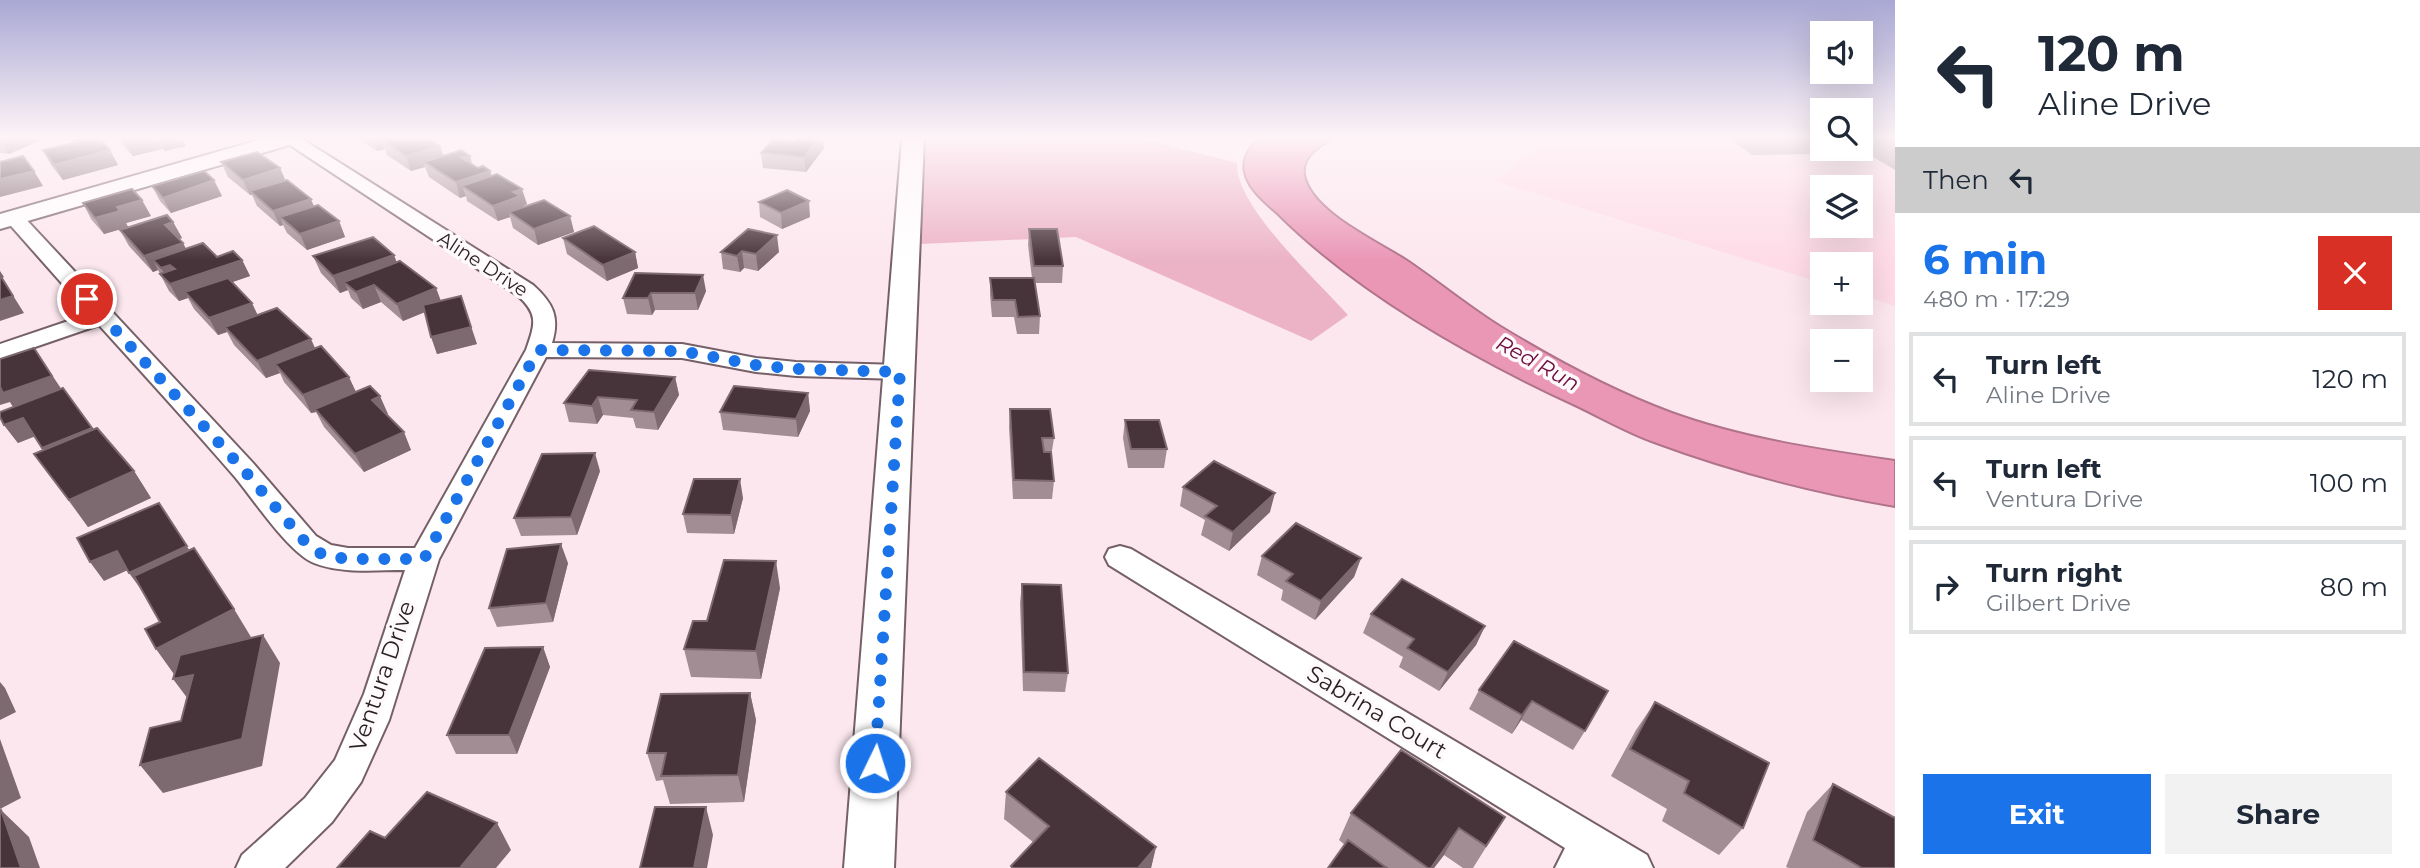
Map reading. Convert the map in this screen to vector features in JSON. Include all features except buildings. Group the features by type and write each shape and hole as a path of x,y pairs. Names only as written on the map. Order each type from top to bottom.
{"street":[{"path":"147,180 7,220 102,317 243,469 306,543 323,555 348,559 424,559"},
{"name":"Aline Drive","path":"351,180 525,290 540,303 547,323 538,350"},
{"path":"869,868 911,180"},
{"path":"0,352 102,317"},
{"path":"538,350 682,351 756,365 796,369 900,372"},
{"name":"Ventura Drive","path":"256,868 298,832 347,774 365,737 410,594 424,559 538,350"},
{"name":"Sabrina Court","path":"1120,557 1582,854 1633,868"}],"shaded area":[{"path":"924,180 1240,180 1249,201 1280,243 1348,315 1311,341 1076,237 920,244"},
{"path":"1810,180 1810,238 1873,238 1873,180 1895,180 1895,306 1873,299 1873,252 1810,252 1810,279 1495,181"}],"water":[{"name":"Red Run","path":"1246,180 1307,180 1310,189 1320,201 1349,225 1409,261 1489,318 1584,373 1628,394 1672,412 1727,429 1782,442 1895,460 1895,507 1773,481 1713,463 1625,431 1538,389 1420,324 1345,273 1259,198"}],"route":[{"path":"87,299 243,469 306,543 323,555 348,559 424,559 538,350 682,351 756,365 796,369 900,372 875,763"}]}
